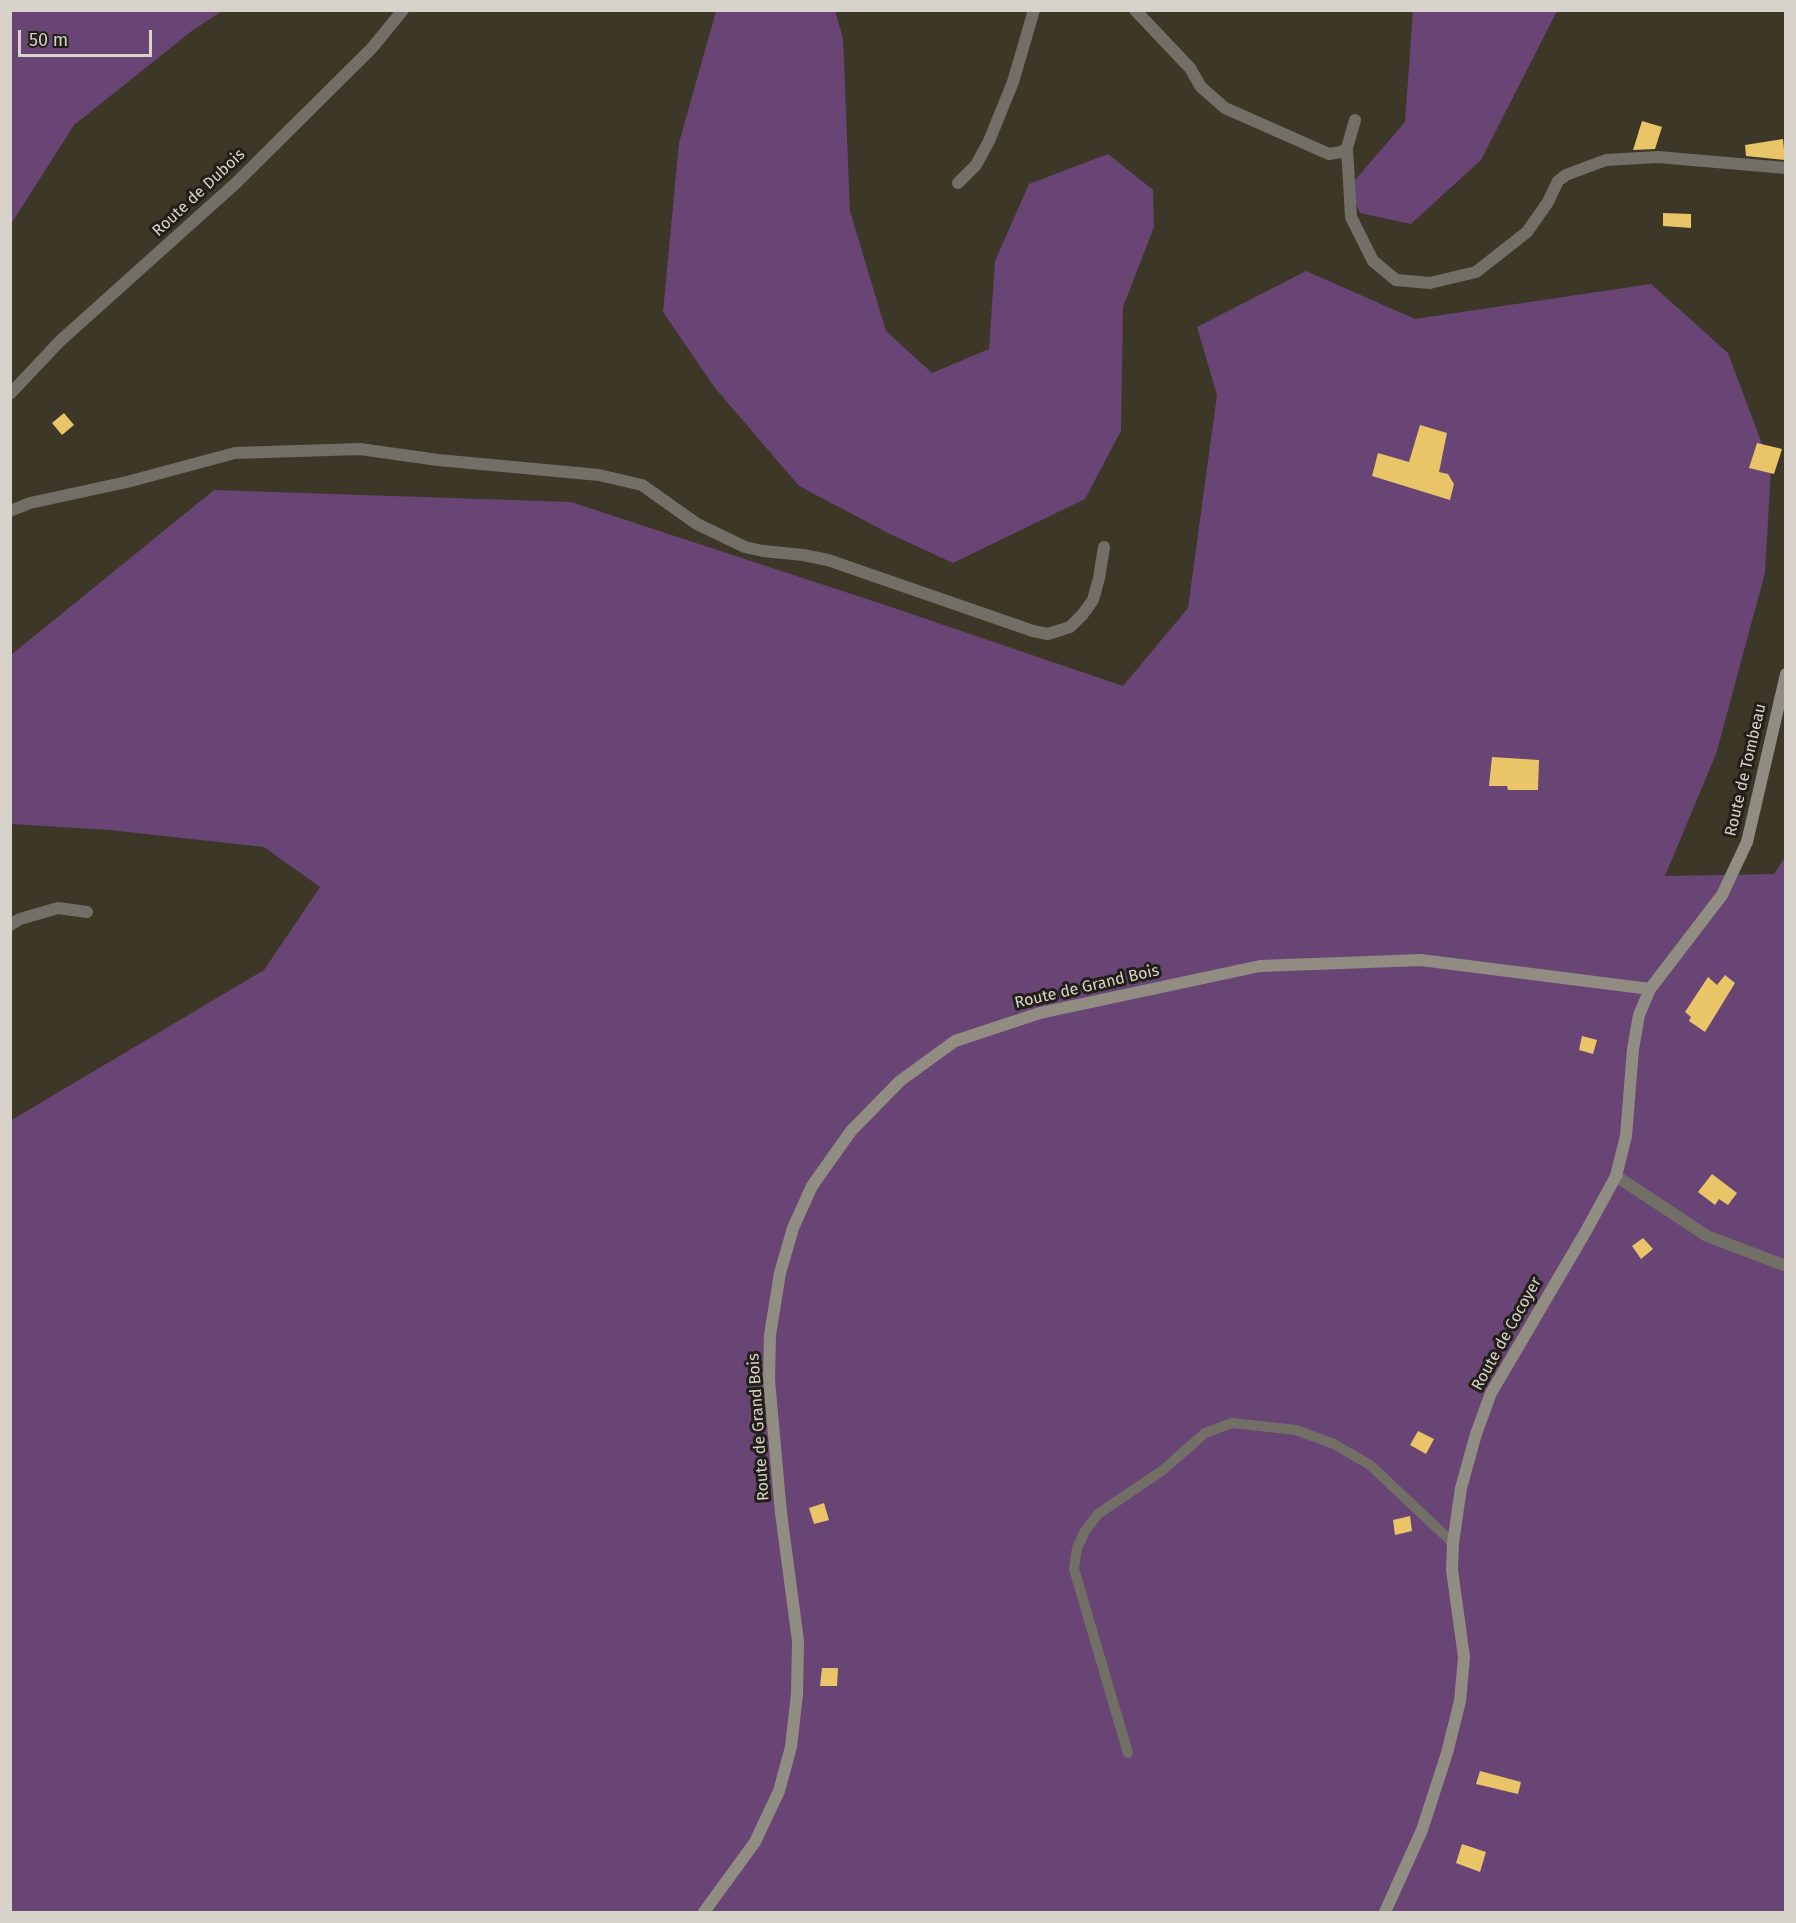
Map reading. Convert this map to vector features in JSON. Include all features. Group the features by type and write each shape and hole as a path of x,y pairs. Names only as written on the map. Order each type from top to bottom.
{"main road":[{"name":"Route de Tombeau","path":"1650,989 1722,895 1747,842 1785,674"},
{"name":"Route de Grand Bois","path":"704,1912 755,1842 779,1791 791,1748 797,1694 798,1641 769,1380 770,1335 780,1274 793,1228 812,1186 851,1131 900,1081 955,1041 1030,1016 1260,966 1421,960 1650,989"},
{"name":"Route de Cocoyer","path":"1385,1912 1422,1830 1447,1753 1460,1701 1464,1657 1452,1570 1453,1543 1461,1488 1476,1434 1491,1393 1586,1232 1616,1176 1626,1136 1633,1049 1640,1015 1650,989"}],"street":[{"name":"Route de Dubois","path":"10,394 60,341 236,183 372,48 403,10"},
{"path":"958,183 976,165 989,141 1013,82 1034,10"},
{"path":"1135,10 1190,68 1201,87 1225,108 1329,154 1341,152 1347,148"},
{"path":"1355,120 1347,148 1351,217 1373,261 1396,280 1430,283 1476,272 1527,232 1548,202 1558,181 1566,175 1606,160 1658,157 1785,168"},
{"path":"10,511 30,503 127,482 235,453 360,449 438,460 599,475 642,485 697,524 745,547 828,560 1033,632 1048,634 1070,627 1093,600 1104,547"},
{"path":"10,925 20,919 58,908 87,912"},
{"path":"1616,1176 1707,1236 1785,1266"}],"lane":[{"path":"1128,1753 1074,1569 1077,1548 1085,1531 1098,1514 1163,1470 1205,1433 1232,1423 1296,1430 1335,1444 1370,1465 1453,1543"}],"shaded area":[{"path":"11,10 222,11 193,30 74,125 11,224"},
{"path":"716,11 835,11 843,38 850,211 886,331 932,373 989,349 995,261 1029,184 1108,154 1153,190 1154,227 1123,307 1121,431 1085,499 953,563 890,534 799,486 715,388 663,312 679,143"},
{"path":"1413,11 1557,11 1481,160 1411,224 1360,213 1349,187 1405,122"},
{"path":"1306,271 1415,319 1651,284 1728,353 1771,468 1765,573 1716,754 1665,876 1774,874 1785,857 1785,1912 11,1912 10,1121 264,970 320,887 264,847 110,830 11,824 11,655 214,490 571,502 1123,686 1188,608 1217,395 1197,327"}],"building":[{"path":"1642,121 1662,127 1655,149 1633,150"},
{"path":"1783,139 1785,160 1746,156 1745,145"},
{"path":"1663,213 1691,214 1691,228 1663,226"},
{"path":"64,413 74,425 62,435 52,423"},
{"path":"1420,425 1447,433 1439,472 1448,474 1454,484 1450,500 1372,476 1378,453 1409,462"},
{"path":"1757,443 1782,449 1774,474 1749,468"},
{"path":"1492,757 1539,760 1538,790 1508,790 1507,786 1489,786"},
{"path":"1725,975 1735,983 1705,1032 1689,1021 1691,1017 1685,1012 1708,977 1717,985"},
{"path":"1582,1036 1597,1040 1593,1054 1579,1050"},
{"path":"1712,1174 1737,1193 1728,1205 1719,1199 1715,1205 1698,1192"},
{"path":"1643,1238 1653,1249 1641,1259 1632,1246"},
{"path":"1418,1431 1434,1439 1426,1454 1410,1445"},
{"path":"824,1503 829,1520 814,1524 809,1508"},
{"path":"1410,1516 1412,1531 1395,1535 1393,1520"},
{"path":"822,1668 838,1668 837,1686 820,1686"},
{"path":"1480,1771 1521,1782 1518,1794 1476,1784"},
{"path":"1462,1844 1486,1852 1480,1872 1456,1863"}]}
